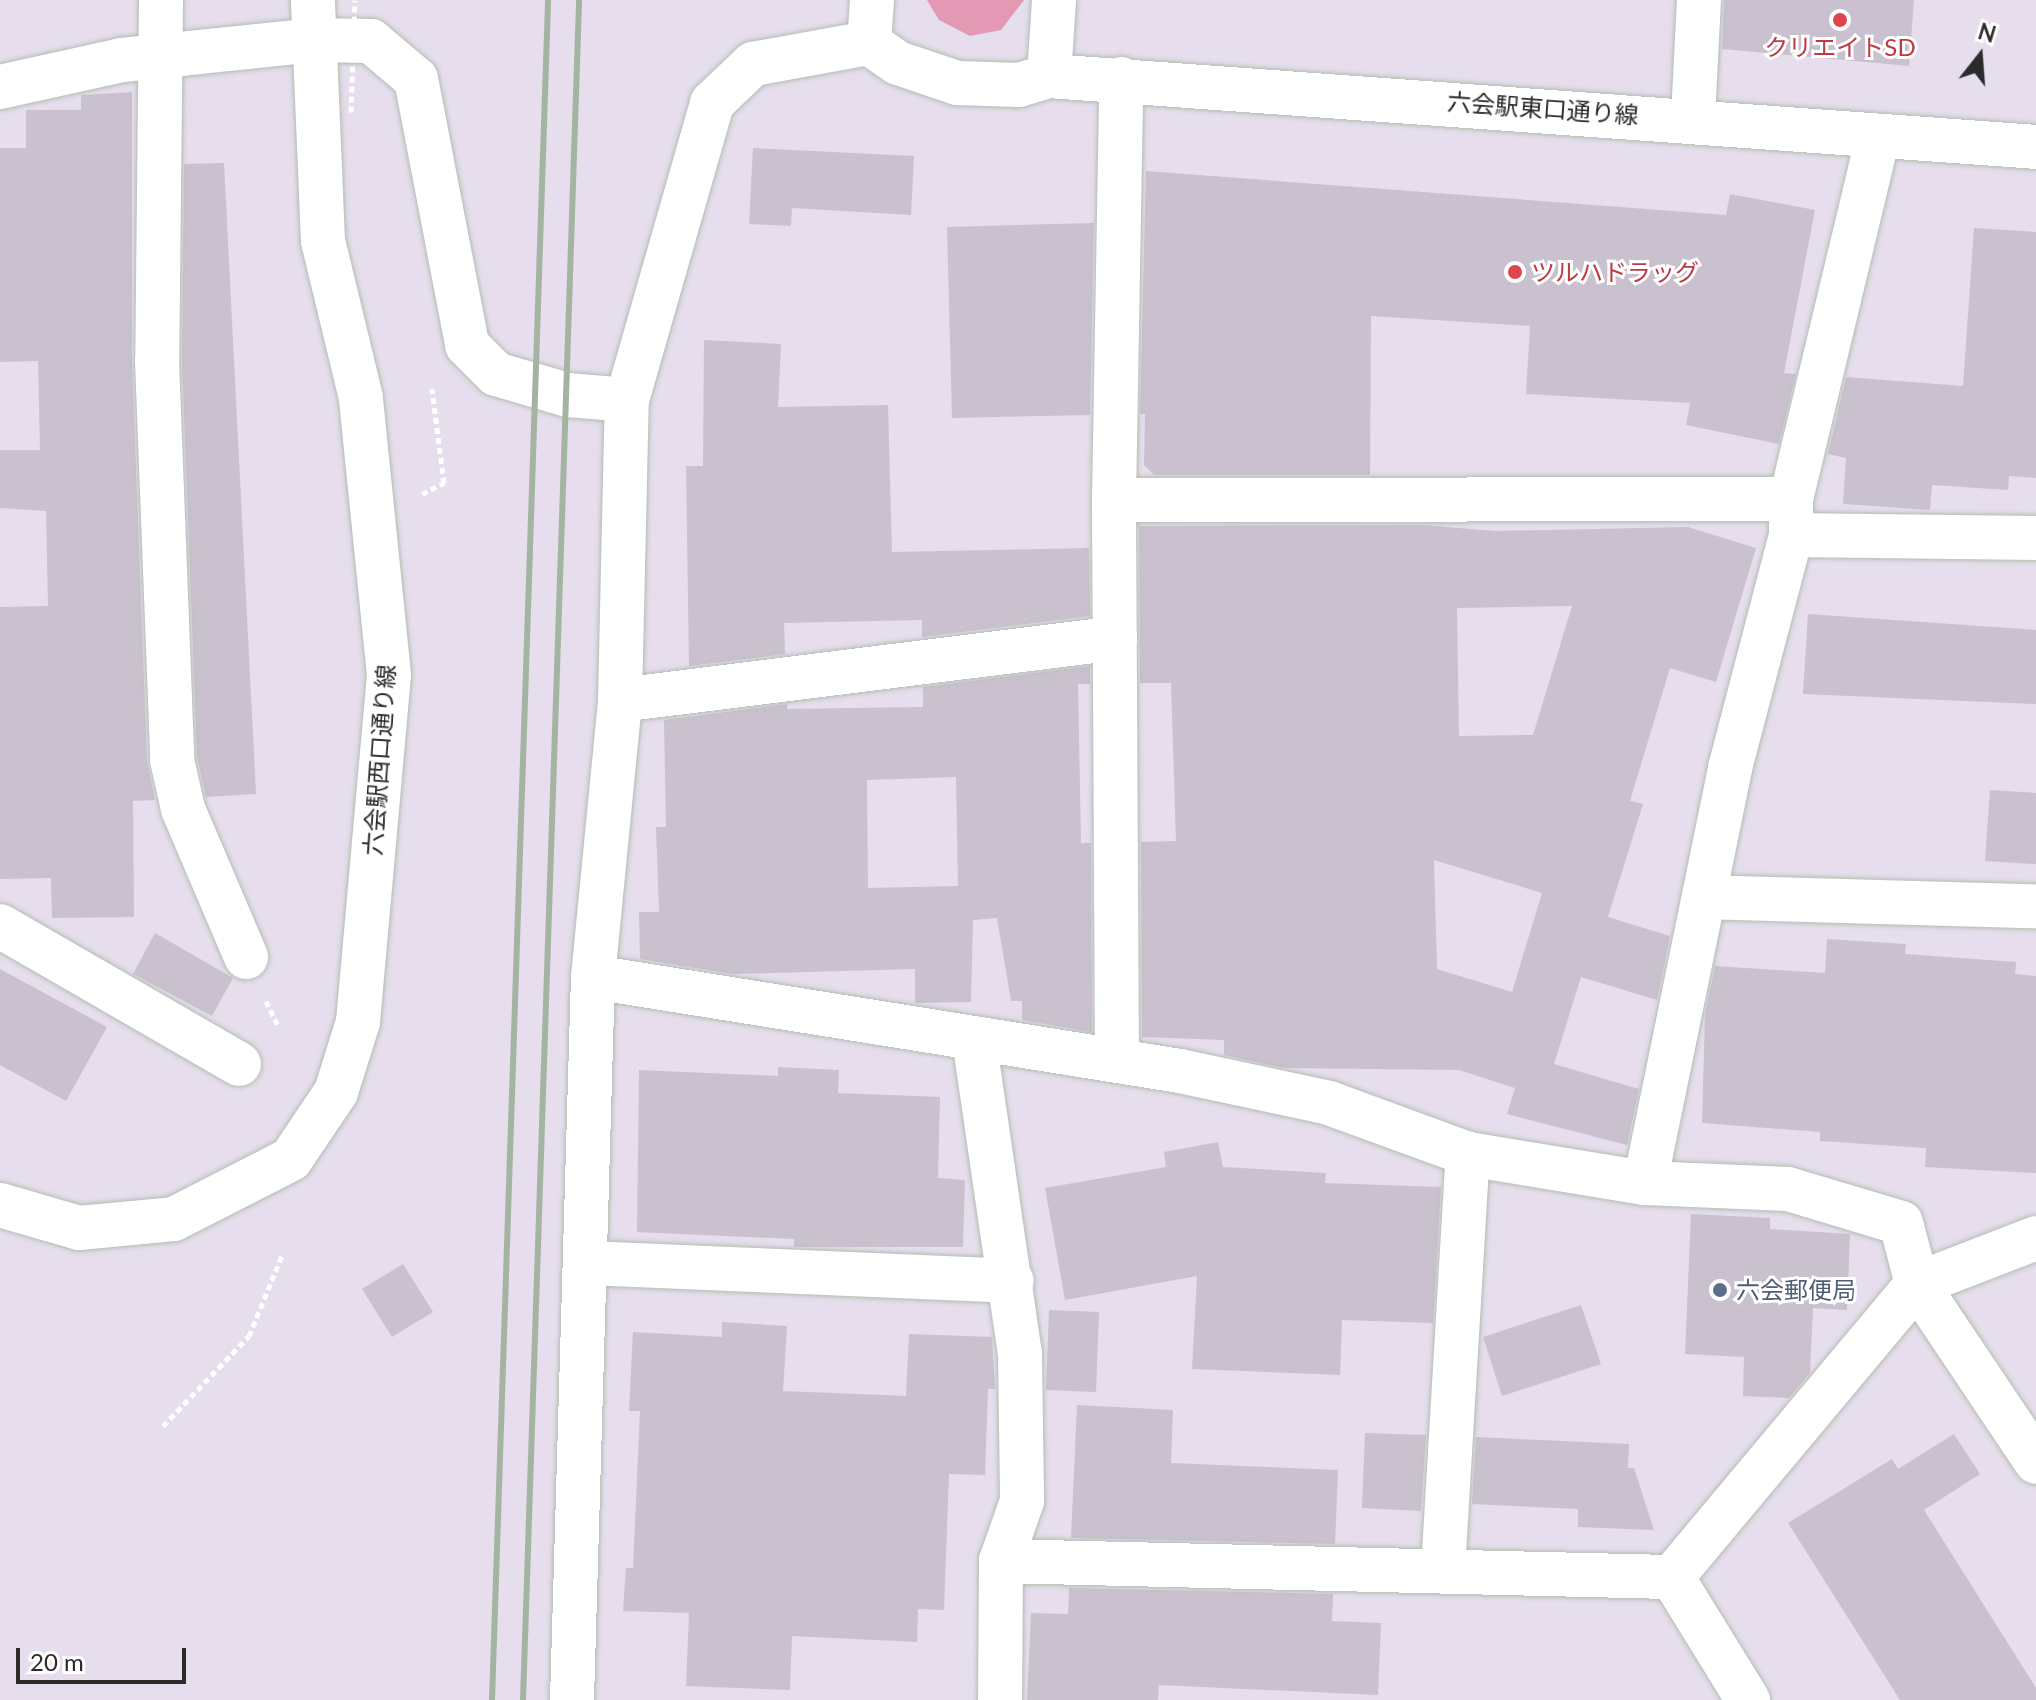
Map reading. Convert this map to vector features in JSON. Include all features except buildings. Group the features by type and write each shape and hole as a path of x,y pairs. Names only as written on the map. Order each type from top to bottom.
{"street":[{"path":"161,0 163,55 157,361 172,760 183,809 246,957"},
{"path":"572,1700 593,977 620,700 627,400 712,103 753,64 869,43 872,0"},
{"path":"1049,76 1054,0"},
{"path":"1693,118 1699,0"},
{"path":"0,87 163,55 313,20 371,41 416,79 467,345 496,374 568,395 627,400"},
{"name":"六会駅西口通り線","path":"0,1205 79,1228 174,1219 291,1159 336,1092 358,1022 389,675 361,398 323,241 313,20"},
{"name":"六会駅東口通り線","path":"869,43 898,63 957,83 1019,85 1049,76 1121,79 1693,118 1878,138 2036,147"},
{"path":"1117,1061 1114,500 1121,79"},
{"path":"1645,1183 1704,897 1878,138"},
{"path":"1114,500 1791,517 2036,538"},
{"path":"620,700 1115,638"},
{"path":"1704,897 2036,906"},
{"path":"0,926 239,1064"},
{"path":"593,977 1117,1061 1329,1103 1468,1154 1645,1183 1788,1189 1901,1223 1917,1284 2036,1462"},
{"path":"974,1039 1012,1281 1020,1353 1022,1501 1001,1561 1000,1700"},
{"path":"1443,1570 1468,1154"},
{"path":"1672,1577 1917,1284 2036,1238"},
{"path":"586,1263 1012,1281"},
{"path":"1001,1561 1672,1577"},
{"path":"1672,1577 1748,1700"}],"path":[{"path":"351,112 355,0"},
{"path":"421,494 444,483 432,389"},
{"path":"163,1426 249,1336 282,1255"}],"shaded area":[{"path":"927,0 1024,0 1001,30 970,36 939,20"}],"railway":[{"path":"492,1700 548,0"},
{"path":"523,1700 579,0"}],"place":[{"name":"クリエイトSD","path":"1840,20"},
{"name":"ツルハドラッグ","path":"1515,272"},
{"name":"六会郵便局","path":"1720,1290"}]}
